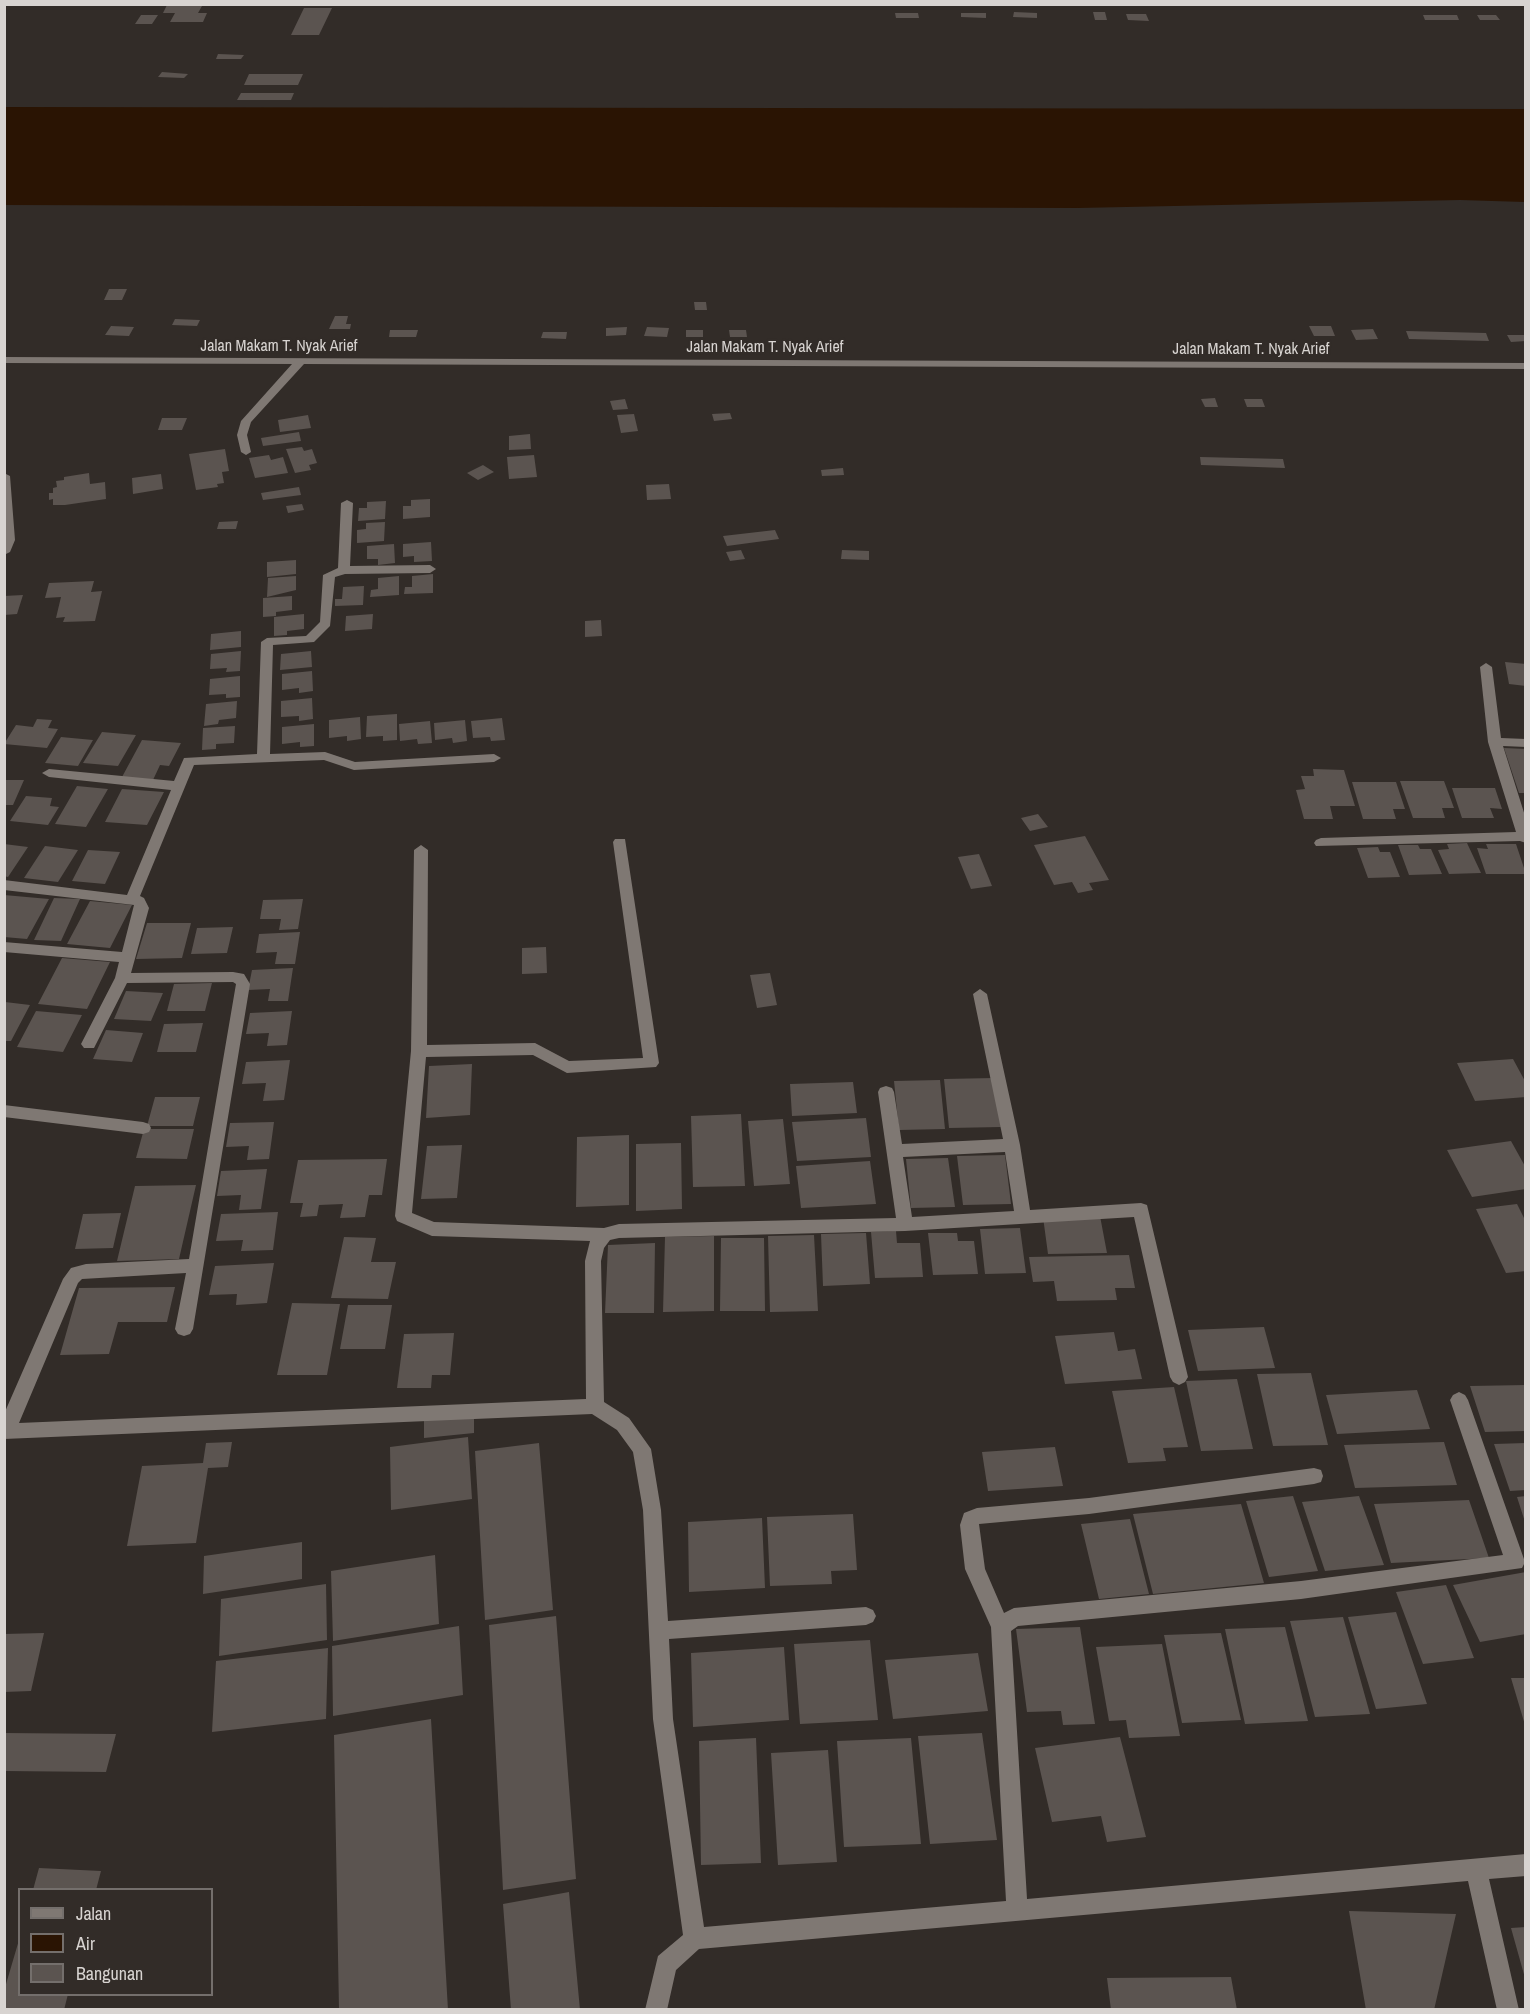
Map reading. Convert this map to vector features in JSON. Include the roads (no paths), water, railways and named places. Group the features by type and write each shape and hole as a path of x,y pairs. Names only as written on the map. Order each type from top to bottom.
{"street":[{"name":"Jalan Makam T. Nyak Arief","path":"4,360 1526,366"},
{"path":"246,452 242,435 246,421 300,362"},
{"path":"4,476 9,540 4,552"},
{"path":"344,570 347,503"},
{"path":"262,758 267,642 310,639 326,623 329,575 344,570 430,569"},
{"path":"1322,843 1525,837 1495,742 1486,666"},
{"path":"1495,742 1526,743"},
{"path":"132,899 189,761 325,756 354,766 494,758"},
{"path":"49,773 178,786"},
{"path":"419,1051 535,1049 567,1067 651,1063 620,842"},
{"path":"421,850 419,1051 404,1216 432,1229 604,1235 619,1231 904,1224 1023,1215 1141,1210 1179,1377"},
{"path":"4,885 139,901 142,908 122,978 89,1044"},
{"path":"4,947 127,958"},
{"path":"122,978 233,977 239,978 243,984 184,1329"},
{"path":"980,994 1012,1145 1023,1215"},
{"path":"886,1092 904,1224"},
{"path":"4,1112 143,1128"},
{"path":"894,1151 1012,1145"},
{"path":"595,1407 593,1261 596,1246 604,1235"},
{"path":"196,1266 86,1271 71,1279 5,1431 595,1407 623,1424 642,1449 652,1509 663,1719 695,1939"},
{"path":"1001,1627 1014,1617 1301,1590 1515,1562 1460,1400"},
{"path":"1017,1911 1001,1627 975,1569 969,1525 977,1516 1089,1506 1314,1476"},
{"path":"659,1631 866,1616"},
{"path":"656,2010 666,1964 695,1939 1526,1866"},
{"path":"1476,1871 1508,2010"}],"water":[{"path":"5,107 1525,109 1525,202 1460,200 1078,208 5,205"}]}
